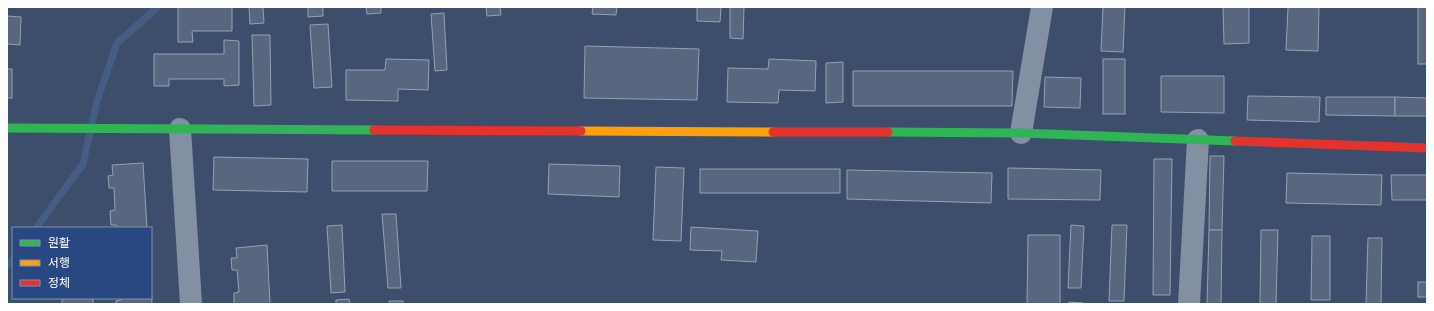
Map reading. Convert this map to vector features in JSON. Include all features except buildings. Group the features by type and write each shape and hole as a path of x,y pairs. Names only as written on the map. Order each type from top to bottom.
{"street":[{"path":"1021,133 1042,7"},
{"path":"7,128 1021,133 1427,148"},
{"path":"180,129 191,304"},
{"path":"1189,304 1198,140"}],"waterway":[{"path":"37,227 83,164 97,101 117,43 158,7"},
{"path":"7,266 12,260"}],"traffic: fast":[{"path":"7,128 374,130"},
{"path":"888,132 1021,133 1235,141"}],"traffic: slow":[{"path":"581,131 773,132"}],"traffic: jam":[{"path":"374,130 581,131"},
{"path":"773,132 888,132"},
{"path":"1235,141 1427,148"}]}
